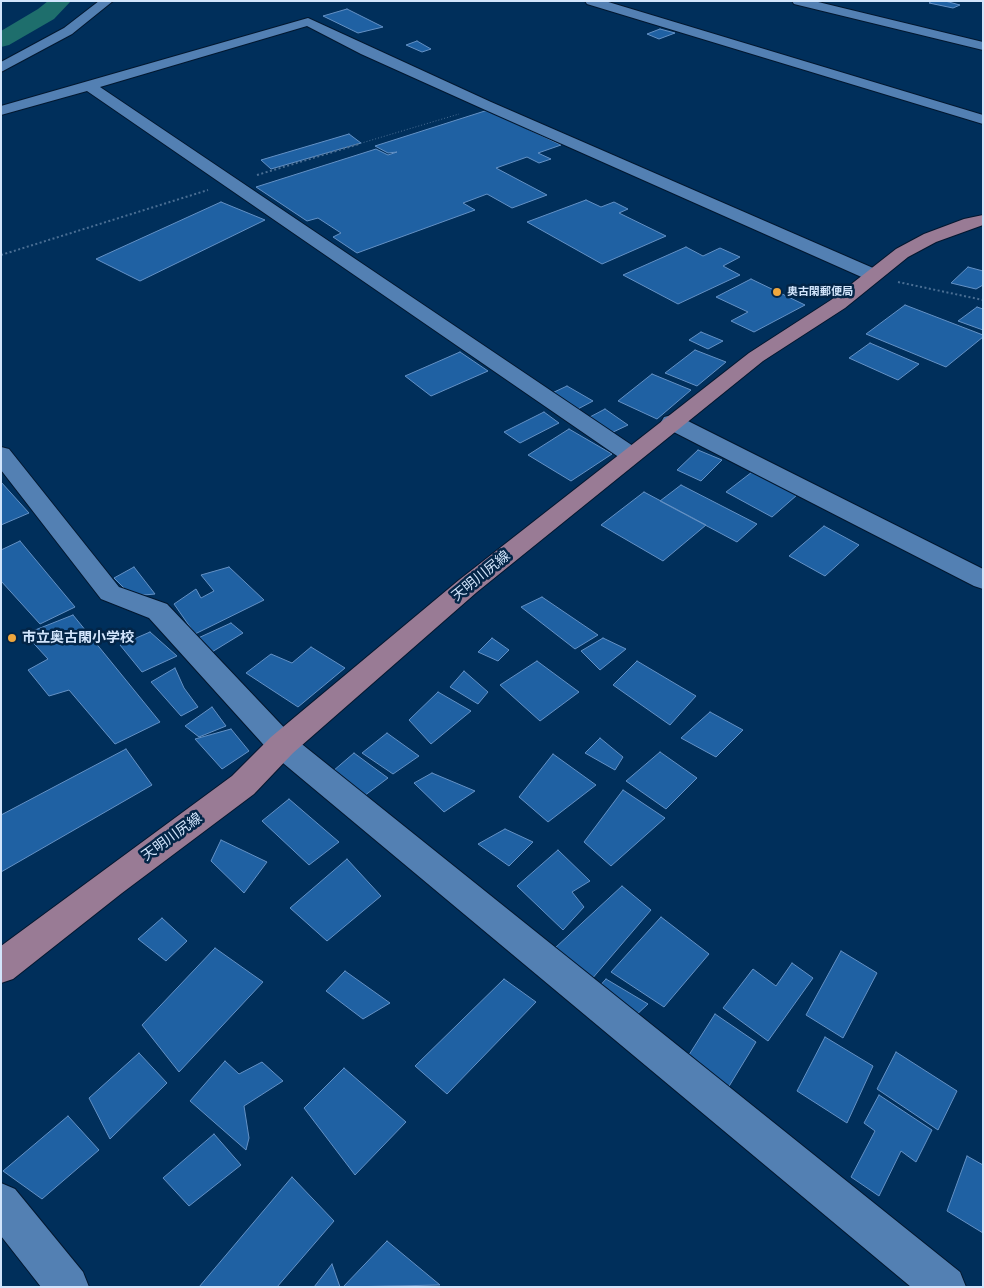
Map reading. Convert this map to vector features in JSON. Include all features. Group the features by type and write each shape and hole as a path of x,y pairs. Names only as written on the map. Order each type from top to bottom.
{"main road":[{"name":"天明川尻線","path":"1,967 110,883 243,785 282,745 468,586 756,356 838,304 902,253 930,238 983,220"}],"street":[{"path":"91,1 106,2"},
{"path":"591,1 983,120"},
{"path":"798,1 983,46"},
{"path":"1,68 68,31 106,2"},
{"path":"1,111 308,22 486,105 873,275"},
{"path":"88,85 631,455"},
{"path":"672,422 983,580"},
{"path":"1,454 110,593 158,611 282,745 945,1287"},
{"path":"1,1203 68,1287"}],"path":[{"path":"1,255 486,105"},
{"path":"873,275 983,300"}],"building":[{"path":"932,1 945,1 960,5 953,8 929,3"},
{"path":"347,9 383,27 358,33 323,16"},
{"path":"660,29 675,33 659,39 647,34"},
{"path":"417,41 431,49 422,52 406,45"},
{"path":"488,110 561,145 538,153 551,159 539,163 527,157 496,168 547,195 512,208 487,194 463,203 475,210 357,253 333,237 341,233 318,218 307,221 256,187 376,149 388,155 397,152 388,153 375,146"},
{"path":"349,134 361,143 271,169 261,160"},
{"path":"586,200 601,207 614,202 628,209 619,213 666,236 602,264 527,222"},
{"path":"221,202 265,220 140,281 96,259"},
{"path":"686,247 703,256 720,248 740,257 723,266 740,275 678,304 623,275"},
{"path":"968,267 983,271 983,285 976,289 951,283"},
{"path":"751,279 805,305 754,332 731,321 748,312 716,297"},
{"path":"905,305 983,335 983,337 946,367 866,334"},
{"path":"977,307 983,309 983,330 958,321"},
{"path":"701,332 723,341 708,349 689,340"},
{"path":"870,343 919,364 898,380 849,358"},
{"path":"695,350 726,362 697,386 665,373"},
{"path":"460,352 488,371 431,396 405,376"},
{"path":"652,374 691,390 657,419 618,401"},
{"path":"567,386 593,401 576,410 550,394"},
{"path":"605,409 628,425 611,433 588,418"},
{"path":"544,412 559,423 520,443 504,432"},
{"path":"569,429 612,454 571,481 528,455"},
{"path":"698,450 722,460 701,481 677,470"},
{"path":"752,472 797,495 772,517 726,492"},
{"path":"1,482 29,513 1,525"},
{"path":"681,485 757,524 737,542 660,501"},
{"path":"644,492 706,525 663,561 601,525"},
{"path":"824,526 859,545 825,576 789,556"},
{"path":"20,541 75,607 40,624 1,581 1,550"},
{"path":"134,567 155,594 132,596 114,578"},
{"path":"229,567 264,600 195,634 174,604 196,589 201,598 214,591 201,575"},
{"path":"542,597 598,635 575,649 521,607"},
{"path":"73,615 160,722 115,744 69,690 49,696 28,670 48,659 25,634"},
{"path":"231,623 243,633 207,655 196,639"},
{"path":"150,632 177,656 142,672 120,645"},
{"path":"492,638 509,650 498,661 478,652"},
{"path":"603,638 626,649 600,670 581,651"},
{"path":"311,647 345,668 298,707 246,673 271,654 292,663"},
{"path":"537,661 579,692 540,721 500,685"},
{"path":"637,661 696,696 670,725 613,685"},
{"path":"175,668 184,688 198,707 181,716 151,682"},
{"path":"464,671 488,692 478,704 450,687"},
{"path":"438,692 471,711 431,744 409,720"},
{"path":"212,707 226,726 199,737 185,726"},
{"path":"710,712 743,730 716,757 681,738"},
{"path":"231,729 249,751 222,769 195,739"},
{"path":"387,733 419,756 393,774 362,753"},
{"path":"600,738 623,757 615,770 585,753"},
{"path":"126,749 152,785 1,872 1,815"},
{"path":"660,752 697,778 666,809 626,781"},
{"path":"354,753 388,778 360,799 333,771"},
{"path":"553,754 596,785 548,822 519,797"},
{"path":"432,773 475,791 444,812 414,783"},
{"path":"623,790 665,818 611,866 584,842"},
{"path":"289,799 339,842 309,865 262,821"},
{"path":"505,829 533,842 509,866 478,844"},
{"path":"221,840 267,862 244,893 211,861"},
{"path":"558,850 590,881 572,892 584,907 563,930 517,886"},
{"path":"347,859 381,896 327,941 290,908"},
{"path":"622,886 651,910 591,980 555,948"},
{"path":"661,917 709,954 664,1007 611,972"},
{"path":"162,918 187,941 166,961 138,939"},
{"path":"215,948 263,982 179,1072 142,1025"},
{"path":"841,951 877,973 843,1038 806,1015"},
{"path":"792,963 813,978 768,1041 723,1008 753,969 776,986"},
{"path":"345,971 390,1003 363,1019 326,991"},
{"path":"504,979 536,1002 447,1094 415,1066"},
{"path":"606,979 648,1004 633,1018 597,989"},
{"path":"715,1014 756,1042 728,1088 687,1058"},
{"path":"825,1037 873,1066 847,1123 797,1091"},
{"path":"896,1052 957,1091 938,1130 877,1089"},
{"path":"139,1053 167,1083 110,1139 89,1098"},
{"path":"225,1061 239,1074 262,1062 283,1081 244,1106 249,1138 246,1150 190,1101"},
{"path":"344,1068 406,1122 355,1175 304,1108"},
{"path":"879,1095 932,1130 916,1162 901,1151 879,1196 851,1177 875,1131 864,1123"},
{"path":"68,1116 99,1150 42,1199 3,1171"},
{"path":"214,1134 241,1165 189,1206 163,1178"},
{"path":"967,1156 983,1165 983,1233 947,1211"},
{"path":"292,1177 334,1221 277,1287 199,1287"},
{"path":"387,1241 440,1285 343,1287"},
{"path":"332,1264 340,1287 314,1287"}],"waterway":[{"path":"1,40 46,14 61,1"}],"place":[{"name":"奥古閑郵便局","path":"777,292"},
{"name":"市立奥古閑小学校","path":"12,638"}]}
